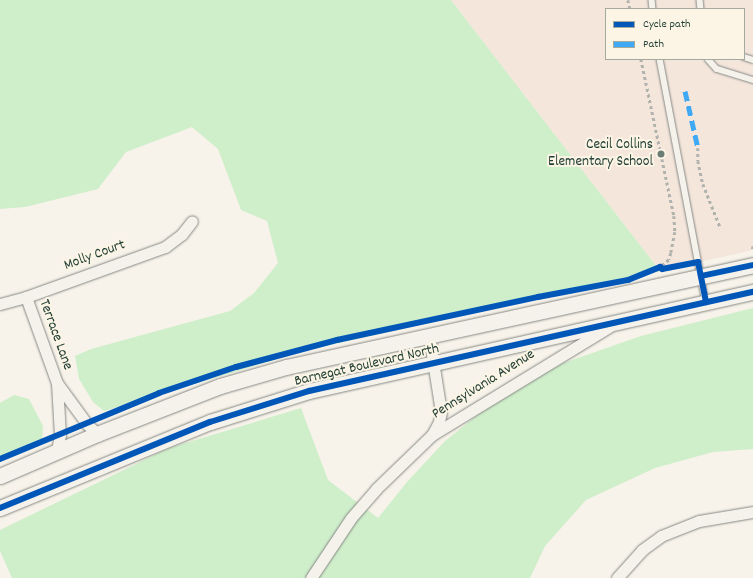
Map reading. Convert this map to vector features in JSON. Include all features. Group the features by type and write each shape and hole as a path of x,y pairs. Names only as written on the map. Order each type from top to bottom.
{"street":[{"name":"Molly Court","path":"0,304 26,297 165,247 182,234 192,221"},
{"name":"Barnegat Boulevard North","path":"0,476 97,434 220,386 286,367 753,265"},
{"name":"Barnegat Boulevard North","path":"0,508 210,422 310,391 753,292"},
{"name":"Terrace Lane","path":"26,297 57,383 60,429 57,451"},
{"name":"Pennsylvania Avenue","path":"311,578 351,518 376,489 432,436 526,376 614,324"},
{"name":"Pennsylvania Avenue","path":"429,335 441,412 439,422 432,436"},
{"name":"Terrace Lane","path":"57,383 87,424 97,434"},
{"path":"617,578 642,550 660,536 699,521 753,512"}],"lane":[{"path":"660,60 706,302"},
{"path":"709,60 717,69 753,80"}],"path":[{"path":"640,60 674,216 675,232 671,253 669,260 660,267"},
{"path":"698,148 703,184 721,228"}],"shaded area":[{"name":"Cecil Collins Elementary School","path":"451,0 753,0 753,250 660,271"}],"green space":[{"path":"0,0 451,0 660,271 304,351 104,411 93,402 79,379 75,356 91,349 230,311 254,293 278,263 267,221 241,210 218,149 192,127 126,152 98,189 25,207 0,209"},
{"path":"753,308 753,449 713,452 655,468 586,500 545,546 530,578 12,578 0,551 0,530 169,448 301,408 328,480 378,518 407,482 445,441 526,376 641,336"},
{"path":"14,395 29,399 43,426 42,441 0,460 0,403"}],"marked path":[{"path":"685,91 698,148"}],"cycle path":[{"path":"0,459 159,393 236,367 337,340 538,297 628,280 660,267 662,269 698,262 706,302"},
{"path":"701,276 753,265"},
{"path":"0,508 210,422 309,391 753,292"}],"place":[{"name":"Cecil Collins Elementary School","path":"661,154"}]}
